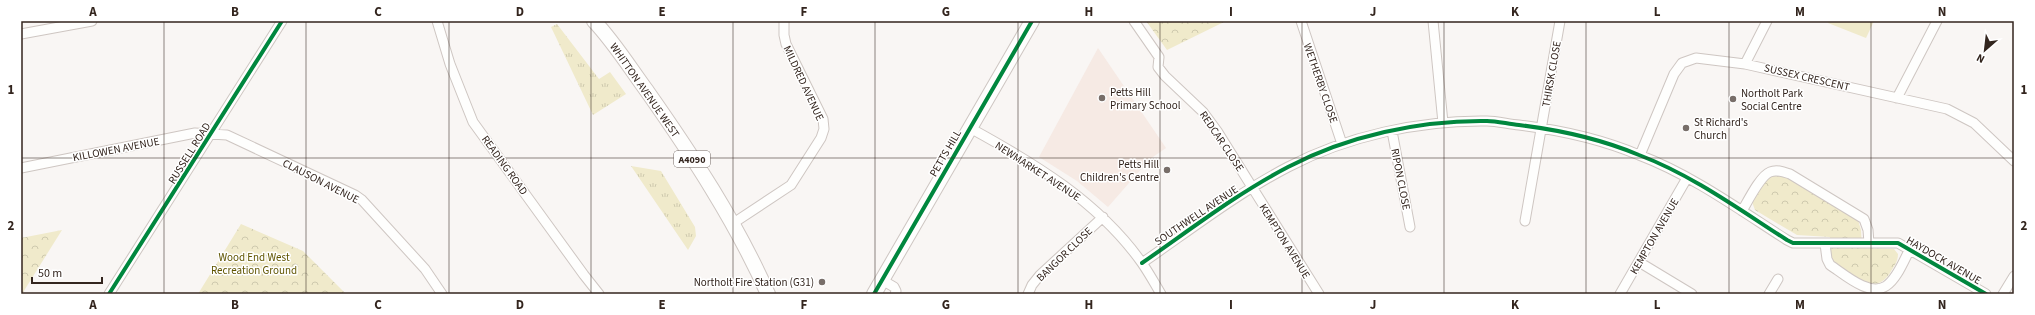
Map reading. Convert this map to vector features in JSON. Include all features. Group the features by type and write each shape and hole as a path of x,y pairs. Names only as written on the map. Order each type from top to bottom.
{"main road":[{"name":"PETTS HILL","path":"874,294 1032,21"},
{"name":"WHITTON AVENUE WEST","path":"598,25 683,144 732,224 756,268 768,294"}],"street":[{"path":"21,34 92,21"},
{"name":"RUSSELL ROAD","path":"109,294 212,134 282,21"},
{"name":"READING ROAD","path":"437,21 450,64 474,122 584,275 600,294"},
{"name":"MILDRED AVENUE","path":"732,224 791,185 821,138 824,129 823,119 786,44 784,35 784,21"},
{"name":"REDCAR CLOSE","path":"1134,21 1159,57 1158,67 1203,112 1252,188"},
{"name":"WETHERBY CLOSE","path":"1301,21 1342,144"},
{"path":"1433,21 1443,123"},
{"name":"THIRSK CLOSE","path":"1525,221 1560,21"},
{"path":"1745,64 1767,21"},
{"path":"1897,98 1937,21"},
{"name":"SUSSEX CRESCENT","path":"1640,155 1674,74 1682,63 1696,58 1745,64 1947,109 1974,122 2014,161"},
{"name":"SOUTHWELL AVENUE","path":"1142,263 1252,188 1287,167 1342,144 1392,131 1443,123 1488,121 1542,128 1582,136 1640,155 1687,178 1787,240 1803,244 1869,243"},
{"name":"NEWMARKET AVENUE","path":"970,128 1061,183 1103,217 1142,263 1161,294"},
{"name":"RIPON CLOSE","path":"1392,131 1410,227"},
{"name":"KILLOWEN AVENUE","path":"21,168 195,133 212,134"},
{"name":"CLAUSON AVENUE","path":"212,134 227,135 355,195 362,200 425,269 442,294"},
{"path":"1742,211 1762,178 1770,172 1780,171 1790,174 1864,219 1868,230 1869,243"},
{"name":"KEMPTON AVENUE","path":"1620,294 1687,178"},
{"name":"KEMPTON AVENUE","path":"1252,188 1319,294"},
{"name":"BANGOR CLOSE","path":"1028,294 1032,285 1040,275 1103,217"},
{"name":"HAYDOCK AVENUE","path":"1869,243 1898,243 1986,294"},
{"path":"1825,244 1826,259 1830,265 1868,288 1876,289 1886,286 1892,279 1910,249"},
{"path":"1639,262 1692,294"},
{"path":"2003,294 2014,276"},
{"path":"1769,294 1778,279"},
{"path":"882,280 894,287 896,290 895,294"}],"shaded area":[{"name":"Petts Hill Primary School","path":"1098,48 1166,148 1150,159 1108,207 1077,181 1039,157"}],"green space":[{"path":"1146,21 1226,21 1167,50"},
{"path":"1829,21 1874,21 1866,38 1828,23"},
{"path":"557,24 599,79 610,72 626,94 593,115 551,27"},
{"path":"631,166 661,171 695,227 696,236 688,250"},
{"path":"1774,175 1786,177 1858,220 1861,230 1862,248 1894,249 1898,254 1896,264 1884,280 1877,284 1870,284 1854,278 1832,263 1829,252 1830,237 1797,235 1755,210 1752,202 1765,180"},
{"name":"Wood End West Recreation Ground","path":"241,224 303,251 346,294 198,294"},
{"path":"62,230 22,294 21,294 21,238"}],"cycle path":[{"path":"109,294 282,21"},
{"path":"874,294 1032,21"},
{"path":"1142,263 1250,189 1288,167 1311,156 1384,132 1436,123 1491,121 1580,136 1625,149 1678,172 1793,243 1898,243 1986,294"}],"place":[{"name":"Petts Hill Primary School","path":"1102,98"},
{"name":"Northolt Park Social Centre","path":"1733,99"},
{"name":"St Richard's Church","path":"1686,128"},
{"name":"Petts Hill Children's Centre","path":"1167,170"},
{"name":"Northolt Fire Station (G31)","path":"822,282"}]}
